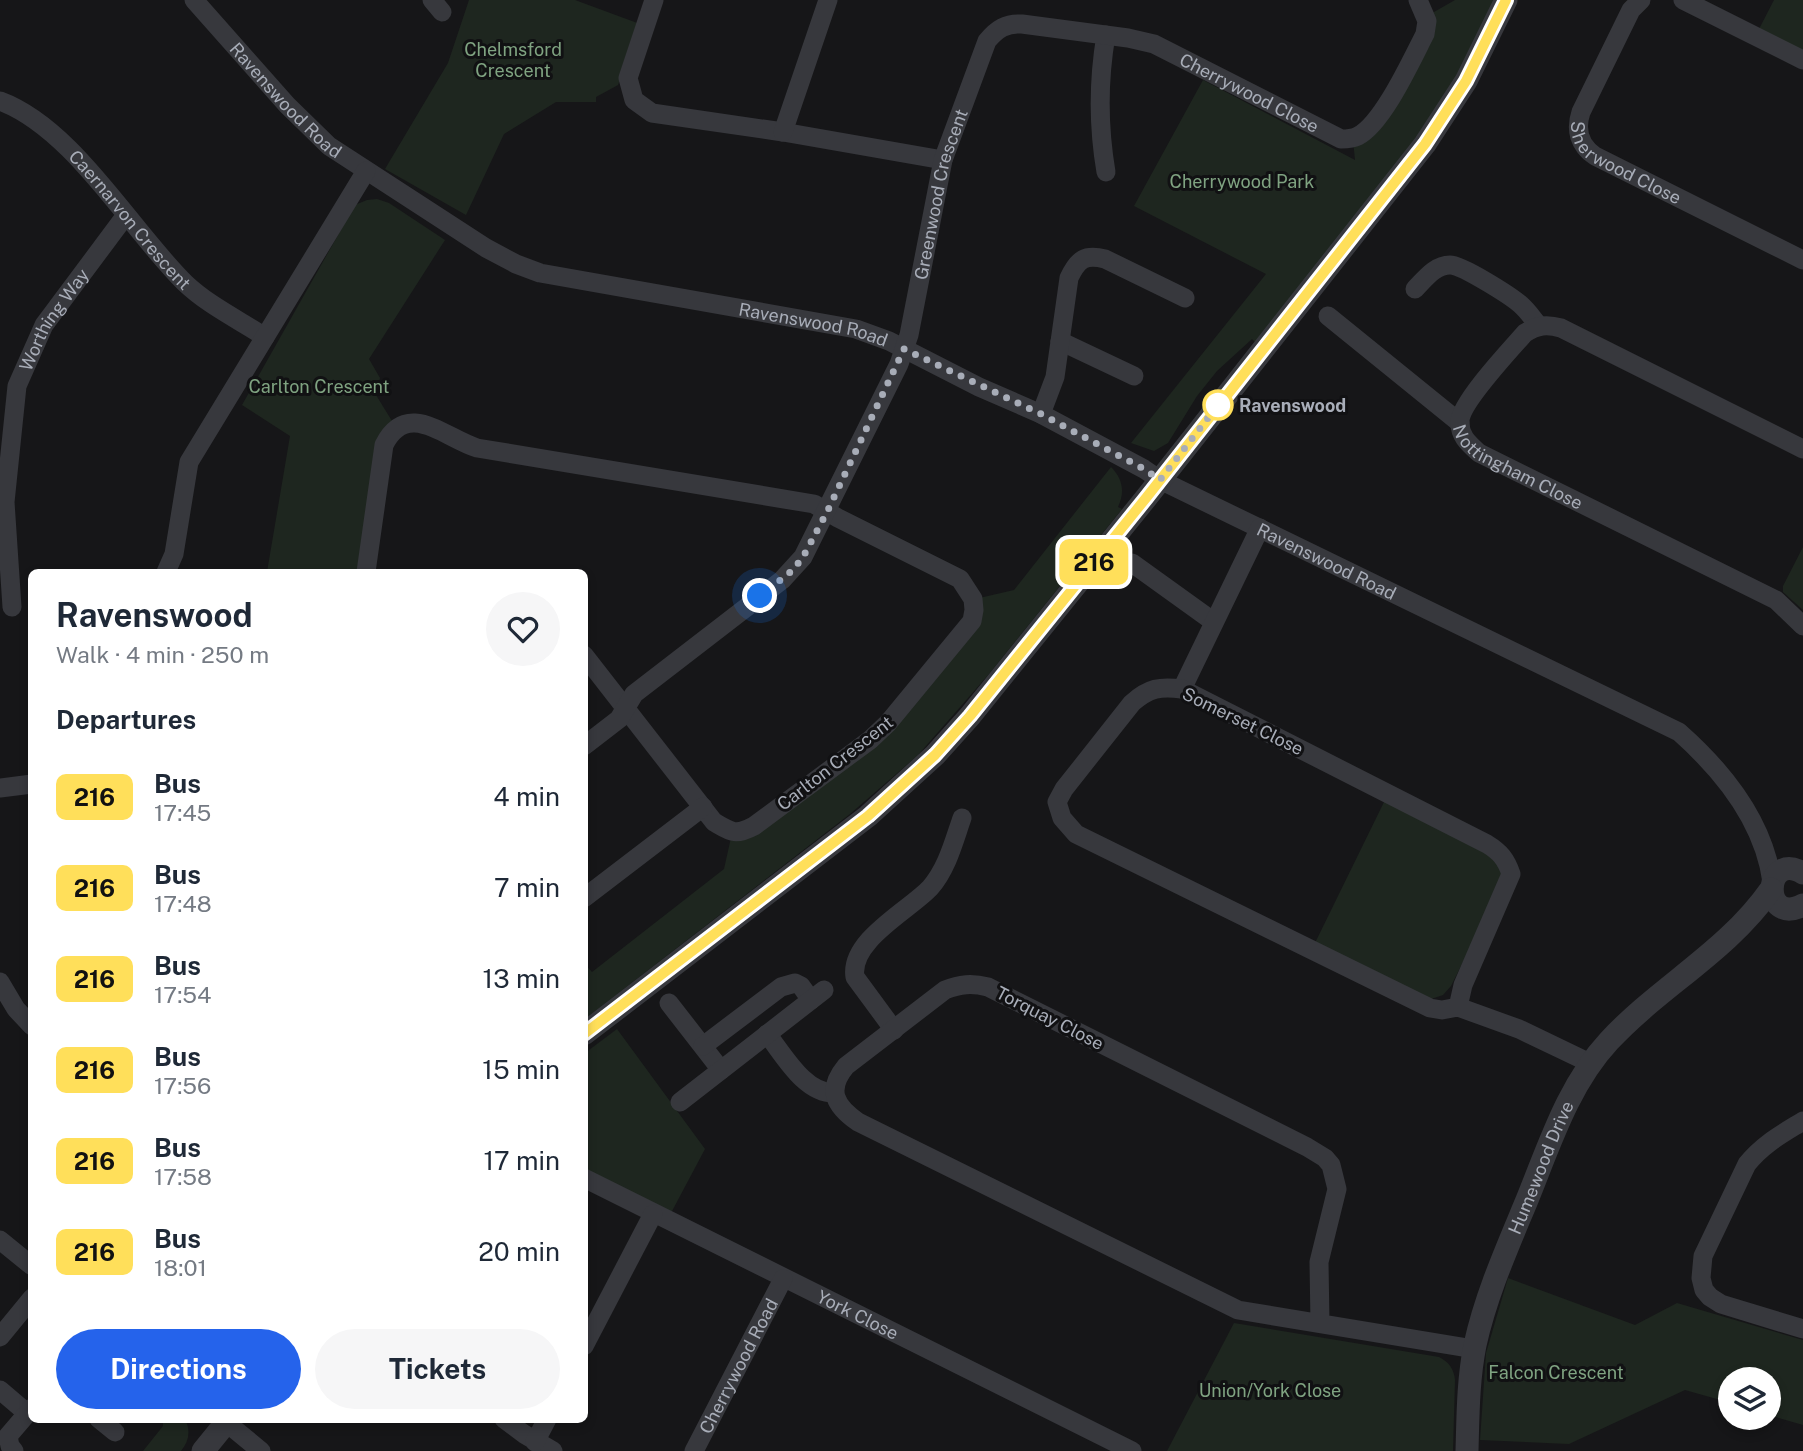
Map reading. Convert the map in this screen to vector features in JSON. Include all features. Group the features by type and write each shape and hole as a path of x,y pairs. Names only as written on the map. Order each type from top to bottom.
{"street":[{"name":"Ravenswood Road","path":"194,0 329,146 486,248 528,269 856,329 889,341 1041,414 1160,480 1679,732 1707,757 1728,782 1764,846 1789,876"},
{"path":"654,0 628,78 634,100 652,113 783,132 943,160"},
{"path":"783,132 828,0"},
{"name":"Cherrywood Close","path":"988,41 994,33 1012,23 1154,44 1341,139 1352,139 1361,135 1385,108 1425,34 1427,21 1418,0"},
{"path":"588,1031 856,825 910,778 970,716 1435,131 1466,81 1506,0"},
{"name":"Sherwood Close","path":"1641,0 1631,10 1581,112 1577,130 1583,146 1595,156 1803,260"},
{"path":"1683,0 1803,60"},
{"path":"1106,35 1100,72 1099,108 1101,141 1107,172"},
{"name":"Greenwood Crescent","path":"588,743 619,719 634,694 793,570 803,557 904,349 943,160 988,41"},
{"name":"Caernarvon Crescent","path":"0,101 57,136 186,283 265,337"},
{"path":"167,569 174,554 189,462 366,171"},
{"name":"Worthing Way","path":"15,606 5,502 18,386 44,324 127,215"},
{"path":"1041,414 1055,377 1069,278 1074,267 1082,260 1092,256 1105,259 1185,298"},
{"path":"1416,289 1441,267 1452,265 1465,269 1521,305 1539,326 1549,324 1561,328 1803,449"},
{"path":"1328,316 1460,423"},
{"name":"Nottingham Close","path":"1539,326 1525,332 1461,413 1460,423 1468,444 1479,453 1776,600 1803,625"},
{"path":"1060,341 1134,376"},
{"name":"Carlton Crescent","path":"366,569 384,445 393,431 400,426 416,422 425,423 454,439 477,447 814,504 960,579 973,599 972,621 888,723 870,740 754,826 742,832 732,832 714,821 588,660"},
{"path":"1182,689 1260,528"},
{"path":"1132,563 1214,622"},
{"name":"Somerset Close","path":"1458,1007 1463,985 1511,874 1507,860 1500,852 1182,689 1163,686 1143,693 1132,703 1061,795 1057,808 1076,834 1430,1008 1442,1010 1458,1007 1519,1029 1592,1064"},
{"path":"0,788 28,784"},
{"path":"588,895 703,807"},
{"path":"894,1030 859,984 853,967 856,958 876,933 930,887 948,856 962,818"},
{"path":"1789,876 1776,902 1796,907"},
{"name":"Humewood Drive","path":"1467,1451 1468,1404 1475,1349 1497,1273 1571,1097 1607,1042 1723,944 1789,876"},
{"name":"Humewood Drive","path":"1723,944 1796,907"},
{"path":"0,982 16,1009 28,1022"},
{"path":"680,1102 818,995 795,983 781,987 703,1046"},
{"name":"Torquay Close","path":"834,1093 836,1082 846,1066 945,990 967,984 988,987 1325,1158 1331,1165 1337,1189 1320,1262 1320,1323"},
{"path":"669,1003 721,1070"},
{"path":"767,1034 805,1081 820,1091 834,1093 842,1110 858,1122 1238,1310 1475,1349"},
{"path":"1803,1121 1772,1139 1747,1164 1703,1256 1701,1278 1704,1290 1721,1304 1803,1329"},
{"name":"York Close","path":"588,1180 1132,1451"},
{"path":"588,1338 653,1214"},
{"path":"0,1240 28,1263"},
{"name":"Cherrywood Road","path":"694,1451 783,1279"},
{"path":"0,1336 28,1303"},
{"path":"0,1390 28,1409"},
{"path":"14,1451 8,1436 28,1411"},
{"path":"203,1451 224,1423"},
{"path":"229,1423 261,1451"},
{"path":"509,1423 535,1442 553,1451"},
{"path":"535,1442 545,1423"}],"green space":[{"name":"Chelmsford Crescent","path":"469,0 575,0 640,24 618,85 596,97 596,102 556,102 504,134 466,215 385,169 448,63"},
{"name":"Cherrywood Park","path":"1455,0 1495,0 1466,60 1427,125 1255,342 1252,339 1217,371 1197,396 1168,443 1154,451 1131,443 1266,274 1134,206 1203,80 1355,160 1353,140 1362,135 1427,16"},
{"path":"1774,0 1803,0 1803,54 1758,31"},
{"name":"Carlton Crescent","path":"377,199 389,203 445,240 369,359 380,378 376,395 392,421 376,443 357,569 268,569 290,436 242,405 355,205"},
{"path":"1111,467 1122,486 1118,507 1122,509 989,674 918,755 850,814 588,1017 588,968 592,972 724,869 732,833 871,741 973,622 975,599 1014,590"},
{"path":"1803,547 1803,610 1783,592 1783,586"},
{"path":"1385,800 1487,849 1501,864 1502,884 1451,986 1443,995 1431,999 1314,945"},
{"path":"617,1029 705,1149 671,1213 588,1171 588,1051"},
{"name":"Falcon Crescent","path":"1508,1278 1635,1325 1677,1303 1803,1340 1803,1425 1781,1419 1781,1367 1718,1367 1718,1399 1685,1390 1569,1444 1480,1440 1486,1353"},
{"name":"Union/York Close","path":"1234,1323 1443,1359 1452,1369 1455,1380 1453,1451 1167,1451"},
{"path":"163,1423 187,1423 187,1440 181,1451 143,1451"}],"bus line":[{"name":"216","path":"588,1031 868,816 953,736 1146,498 1435,131 1466,81 1506,0"}],"place":[{"name":"Ravenswood","path":"1218,405"}],"route":[{"path":"760,596 793,570 803,557 904,349 979,387 1041,414 1160,480 1218,405"}]}
